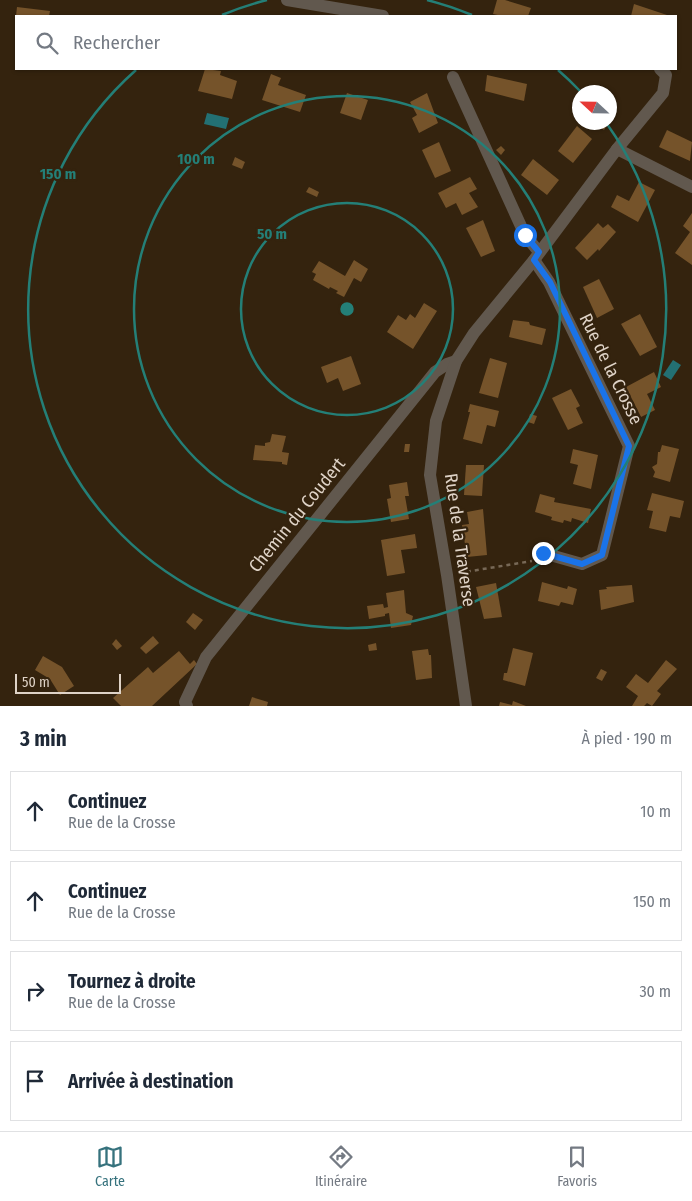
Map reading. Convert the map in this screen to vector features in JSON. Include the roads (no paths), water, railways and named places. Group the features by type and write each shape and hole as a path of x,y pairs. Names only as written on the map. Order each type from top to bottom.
{"street":[{"path":"287,0 377,15"},
{"name":"Rue de la Traverse","path":"466,706 448,575 430,475 436,421 456,361 474,333 536,256 616,149 663,93 666,75 661,70"},
{"name":"Rue de la Crosse","path":"453,77 525,235 550,282 629,446 602,555 582,564 543,553"},
{"path":"616,149 692,186"},
{"name":"Chemin du Coudert","path":"186,706 185,702 206,656 435,372 456,361"}],"water":[{"path":"207,113 229,118 226,129 204,124"},
{"path":"673,360 681,365 671,380 663,375"}]}
